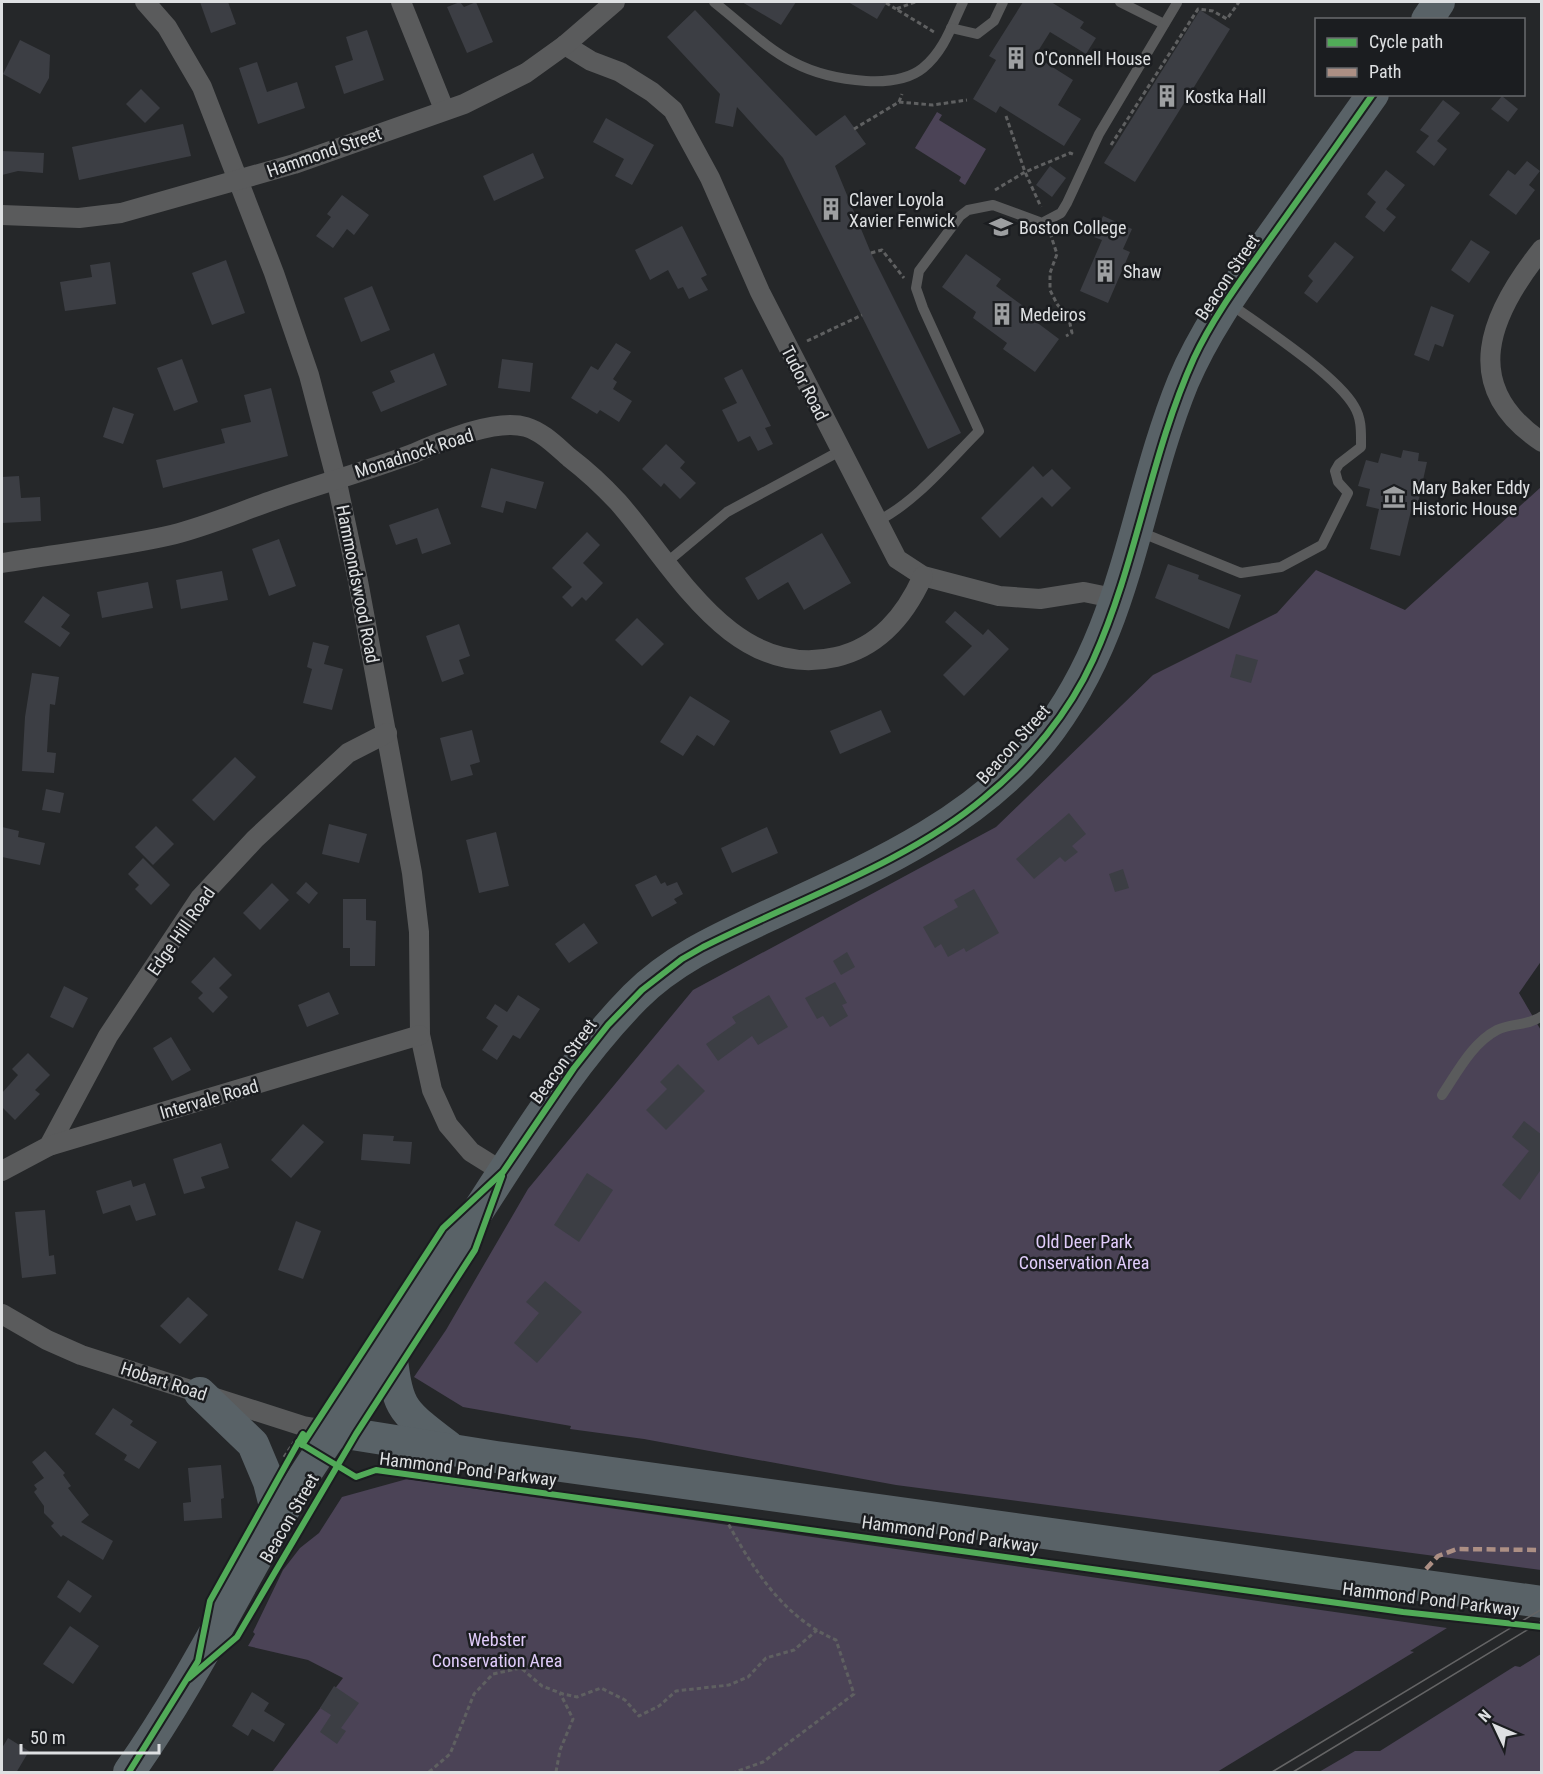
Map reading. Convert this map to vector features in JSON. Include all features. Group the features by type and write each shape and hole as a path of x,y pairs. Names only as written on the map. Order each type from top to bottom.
{"main road":[{"name":"Beacon Street","path":"129,1773 181,1690 276,1491 310,1439 390,1345 503,1172 590,1047 624,1008 661,974 703,946 861,873 916,843 984,798 1038,744 1069,704 1092,662 1118,599 1177,398 1199,347 1227,301 1372,96"},
{"path":"390,1345 396,1392 404,1410 453,1450"},
{"path":"200,1393 251,1442 276,1491"},
{"name":"Hammond Pond Parkway","path":"310,1439 453,1450 1535,1601"}],"street":[{"name":"Hammondswood Road","path":"145,2 167,27 202,87 239,181 309,375 336,478 387,733 412,873 419,932 420,1035 432,1090 448,1125 471,1152 503,1172"},
{"path":"401,2 444,109"},
{"name":"Hammond Street","path":"2,215 80,218 121,213 294,164 444,109 464,104 526,73 565,45 615,2"},
{"name":"Tudor Road","path":"565,45 591,61 620,72 652,92 673,110 710,178 760,292 897,559 922,576 1022,600 1062,598 1084,592 1118,599"},
{"path":"1542,249 1506,303 1497,321 1490,358 1495,394 1518,423 1542,442"},
{"name":"Monadnock Road","path":"2,563 168,536 336,478 394,461 459,436 507,425 526,427 550,441 617,501 692,596 745,643 779,659 820,661 854,653 870,645 886,632 901,614 915,595 922,576"},
{"name":"Edge Hill Road","path":"49,1146 108,1036 200,898 255,839 348,753 387,733"},
{"name":"Intervale Road","path":"2,1171 49,1146 420,1035"},
{"name":"Hobart Road","path":"2,1314 47,1340 81,1355 200,1393 310,1439"}],"lane":[{"path":"714,2 785,60 821,74 854,80 881,81 907,77 933,59 963,2"},
{"path":"951,28 977,33 994,21 1003,2"},
{"path":"1120,2 1164,24"},
{"path":"876,522 889,516 931,479 979,431 923,308 916,288 919,271 952,224 969,210 993,205 1032,221 1046,221 1061,213 1086,159 1177,3"},
{"path":"1137,531 1241,573 1281,567 1322,545 1348,493 1338,482 1335,471 1361,447 1361,422 1355,408 1328,378 1227,301"},
{"path":"666,563 727,512 840,451"},
{"path":"1442,1095 1472,1050 1497,1030 1534,1021 1542,1016"}],"path":[{"path":"896,9 915,2"},
{"path":"985,196 1025,172 1070,153 1099,164 1198,9 1213,10 1227,20 1239,2"},
{"path":"886,3 938,34"},
{"path":"899,102 904,86"},
{"path":"854,129 899,102 933,105 967,100"},
{"path":"1006,116 1057,254 1050,273 1050,290 1057,304 1069,318 1072,333 1066,336"},
{"path":"871,253 882,250 906,279"},
{"path":"800,344 862,315"},
{"path":"714,1516 737,1520"},
{"path":"725,1518 754,1569 771,1592 817,1630 836,1640 854,1694 763,1762 735,1773"},
{"path":"429,1773 450,1754 474,1695 493,1674 521,1668 542,1686 577,1697 601,1688 625,1700 639,1716 659,1706 676,1691 729,1684 748,1677 766,1658 794,1650 817,1630"},
{"path":"556,1773 560,1750 573,1719 559,1693"}],"green space":[{"path":"937,112 942,115 939,120 986,149 965,185 959,181 961,177 915,148"},
{"name":"Old Deer Park Conservation Area","path":"1541,487 1542,960 1519,993 1542,1032 1541,1570 896,1485 644,1439 570,1429 571,1426 463,1407 414,1377 446,1330 528,1189 693,990 996,827 1153,675 1277,613 1316,570 1405,610"},
{"name":"Webster Conservation Area","path":"407,1479 1447,1628 1410,1651 1414,1652 1217,1772 272,1772 343,1678 308,1660 248,1646 255,1634 253,1632 283,1570 300,1548 319,1533 342,1497"},
{"path":"1541,1654 1541,1772 1319,1772 1355,1751 1380,1751 1515,1666 1520,1667"}],"building":[{"path":"200,2 228,2 236,24 211,33"},
{"path":"460,2 464,7 476,2 493,42 467,53 447,7"},
{"path":"742,2 796,2 781,25"},
{"path":"848,2 887,2 877,19"},
{"name":"O'Connell House","path":"1023,2 1051,2 1084,22 1080,28 1096,38 1086,54 1050,32 1035,56 1073,80 1058,105 1081,119 1064,146 1000,106 996,113 973,99 996,60 989,56"},
{"name":"Claver Loyola Xavier Fenwick","path":"695,10 816,136 845,115 866,144 835,166 871,253 961,433 928,449 783,158 737,107 733,127 715,123 720,94 667,37"},
{"name":"Kostka Hall","path":"1200,10 1230,29 1135,182 1104,163"},
{"path":"367,30 384,80 344,94 335,66 353,60 346,37"},
{"path":"20,40 50,55 49,78 40,94 3,74"},
{"path":"257,62 267,92 297,82 305,108 258,124 239,68"},
{"path":"141,89 160,108 145,123 126,104"},
{"path":"1502,96 1518,109 1508,122 1491,109"},
{"path":"1443,100 1460,113 1437,141 1447,149 1434,166 1416,152 1429,136 1420,130"},
{"path":"606,118 654,145 632,185 615,176 624,159 593,142"},
{"path":"183,124 191,156 79,180 72,147"},
{"path":"2,151 44,153 43,173 18,171 2,175"},
{"path":"533,153 544,178 494,201 483,176"},
{"path":"1527,161 1540,171 1529,185 1535,190 1516,215 1489,195 1508,170 1515,175"},
{"path":"1050,166 1066,178 1052,197 1036,185"},
{"path":"1386,170 1405,185 1386,209 1396,217 1384,232 1365,217 1376,202 1367,194"},
{"path":"342,195 369,215 354,235 347,229 333,248 316,236 331,217 327,214"},
{"name":"Shaw","path":"1103,216 1132,229 1123,249 1130,252 1108,303 1080,291 1102,240 1094,237"},
{"path":"682,226 707,275 701,278 708,290 689,299 683,287 678,289 668,270 650,280 635,250"},
{"path":"1471,240 1490,252 1469,283 1451,270"},
{"path":"1335,242 1354,257 1317,303 1304,293 1313,281 1308,276"},
{"name":"Medeiros","path":"966,254 1001,279 996,286 1030,311 1027,315 1059,339 1035,372 1003,349 1007,343 973,318 976,312 942,287"},
{"path":"226,260 245,313 212,325 192,273"},
{"path":"110,262 116,304 65,311 60,282 92,277 90,265"},
{"path":"372,286 390,330 361,342 344,298"},
{"path":"1431,306 1454,315 1443,347 1435,344 1429,361 1414,355"},
{"path":"616,343 631,352 613,379 617,382 613,389 632,401 619,422 600,410 597,414 571,398 591,366 598,370"},
{"path":"434,353 447,385 381,412 372,392 395,382 390,371"},
{"path":"182,359 198,402 174,411 157,368"},
{"path":"502,359 533,363 530,392 498,388"},
{"path":"742,369 771,426 765,428 773,444 758,451 750,436 738,442 722,410 737,403 724,378"},
{"path":"271,388 288,456 163,488 156,460 225,443 221,429 251,422 244,395"},
{"path":"113,407 134,414 123,444 103,437"},
{"path":"666,444 685,462 680,468 696,483 680,499 664,483 661,487 642,469"},
{"name":"Mary Baker Eddy Historic House","path":"1403,450 1419,453 1418,461 1427,462 1416,512 1411,511 1400,556 1370,549 1379,509 1366,506 1370,489 1358,486 1366,460 1378,463 1381,453 1401,458"},
{"path":"1033,466 1043,477 1052,469 1071,488 1052,507 1042,497 1000,538 981,518"},
{"path":"491,468 544,482 536,509 506,501 503,513 481,507"},
{"path":"19,476 21,498 40,497 41,521 2,523 2,477"},
{"path":"438,508 451,544 422,554 417,538 396,545 389,525"},
{"path":"587,532 600,545 583,563 603,583 586,601 582,597 572,607 562,597 572,587 552,568"},
{"path":"822,533 851,583 804,610 788,582 758,600 745,578"},
{"path":"279,539 296,586 269,596 252,549"},
{"path":"1168,564 1199,575 1198,579 1241,595 1229,629 1155,598"},
{"path":"222,571 228,600 181,609 176,580"},
{"path":"148,582 153,608 102,618 97,592"},
{"path":"43,596 70,615 61,627 70,633 60,647 24,622"},
{"path":"955,611 983,635 988,629 1009,649 964,696 943,675 972,646 945,622"},
{"path":"637,618 664,644 642,666 615,640"},
{"path":"459,624 470,656 459,660 464,674 442,682 426,636"},
{"path":"313,642 329,646 324,664 343,669 332,710 303,703 312,669 307,667"},
{"path":"1236,654 1258,660 1251,683 1230,677"},
{"path":"32,673 59,677 55,705 50,704 47,752 56,753 54,773 22,771 25,717"},
{"path":"690,696 730,721 714,746 697,735 683,756 660,742"},
{"path":"881,710 891,732 840,754 830,731"},
{"path":"472,730 480,762 470,765 473,775 451,781 440,738"},
{"path":"235,757 256,777 214,821 192,800"},
{"path":"46,789 64,793 60,813 42,810"},
{"path":"1069,813 1086,834 1072,846 1078,852 1065,862 1060,857 1034,879 1016,859"},
{"path":"329,824 367,834 359,863 322,854"},
{"path":"156,826 174,844 153,865 135,847"},
{"path":"2,827 19,831 18,837 45,843 40,865 2,857"},
{"path":"767,827 778,853 732,873 721,848"},
{"path":"496,832 509,886 479,893 466,840"},
{"path":"143,858 170,885 151,905 135,889 139,885 128,874"},
{"path":"1123,869 1129,888 1115,892 1109,874"},
{"path":"656,875 661,884 665,882 667,886 677,882 683,894 674,899 677,903 652,917 635,885"},
{"path":"306,882 318,893 309,904 296,893"},
{"path":"272,883 289,900 260,930 243,913"},
{"path":"974,889 999,933 966,952 964,948 948,957 941,944 935,948 923,927 958,907 954,900"},
{"path":"343,899 366,899 366,920 376,921 375,966 350,966 350,948 343,948"},
{"path":"584,923 598,943 569,963 555,944"},
{"path":"847,952 855,967 841,975 833,961"},
{"path":"214,957 232,975 219,988 228,997 213,1013 198,998 203,993 191,982"},
{"path":"835,982 847,1003 842,1005 848,1016 830,1027 823,1016 817,1019 805,998"},
{"path":"64,986 88,998 73,1028 50,1017"},
{"path":"329,992 339,1014 307,1027 298,1005"},
{"path":"518,995 540,1009 520,1039 513,1035 497,1060 482,1050 498,1026 486,1018 495,1004 507,1012"},
{"path":"769,995 788,1027 758,1045 752,1036 718,1061 706,1044 736,1023 732,1017"},
{"path":"171,1037 191,1070 172,1081 153,1048"},
{"path":"28,1053 50,1075 35,1090 40,1094 15,1120 2,1107 2,1093 18,1075 12,1069"},
{"path":"678,1064 705,1091 666,1130 646,1110 667,1089 660,1082"},
{"path":"1524,1121 1542,1135 1542,1168 1520,1200 1502,1185 1529,1151 1512,1137"},
{"path":"303,1124 324,1142 291,1178 271,1160"},
{"path":"363,1134 394,1136 393,1141 412,1142 410,1164 361,1160"},
{"path":"221,1143 229,1168 201,1177 205,1188 184,1194 173,1159"},
{"path":"587,1173 613,1190 579,1242 554,1225"},
{"path":"131,1180 133,1187 145,1183 156,1215 136,1221 130,1205 103,1214 96,1191"},
{"path":"45,1210 49,1256 54,1255 56,1274 22,1278 15,1212"},
{"path":"296,1221 321,1231 303,1279 278,1270"},
{"path":"545,1281 582,1312 537,1363 514,1343 539,1313 526,1302"},
{"path":"188,1297 208,1315 180,1344 160,1326"},
{"path":"113,1408 133,1421 130,1425 157,1442 139,1469 124,1460 127,1455 95,1434"},
{"path":"45,1451 65,1473 63,1475 71,1486 68,1488 89,1515 81,1522 113,1541 103,1560 63,1535 61,1537 51,1526 54,1523 44,1513 44,1506 34,1492 37,1489 34,1485 44,1478 32,1462"},
{"path":"221,1465 224,1498 221,1499 222,1518 184,1521 183,1503 191,1502 188,1468"},
{"path":"68,1580 92,1596 80,1613 57,1597"},
{"path":"70,1626 99,1646 73,1684 43,1664"},
{"path":"334,1686 359,1703 341,1728 346,1731 337,1744 320,1732 331,1715 320,1708"},
{"path":"252,1692 269,1703 264,1711 285,1724 274,1742 252,1729 248,1736 232,1726"},
{"path":"8,1738 29,1751 16,1773 2,1773 2,1748"}],"tram line":[{"path":"1272,1772 1542,1609"},
{"path":"1293,1772 1542,1621"}],"marked path":[{"path":"1426,1569 1438,1556 1457,1549 1542,1550"}],"cycle path":[{"path":"302,1445 443,1228 503,1172 574,1068 608,1025 642,990 682,959 703,947 885,862 954,821 1001,784 1046,735 1083,680 1108,623 1166,432 1194,358 1237,285 1372,96"},
{"path":"189,1678 237,1637 356,1434 475,1250 502,1176"},
{"path":"129,1772 198,1661 210,1601 303,1434"},
{"path":"298,1442 356,1477 376,1470 1403,1612 1542,1627"}],"place":[{"name":"O'Connell House","path":"1016,58"},
{"name":"Kostka Hall","path":"1167,96"},
{"name":"Claver Loyola Xavier Fenwick","path":"831,209"},
{"name":"Boston College","path":"1001,227"},
{"name":"Shaw","path":"1105,271"},
{"name":"Medeiros","path":"1002,314"},
{"name":"Mary Baker Eddy Historic House","path":"1394,497"}]}
